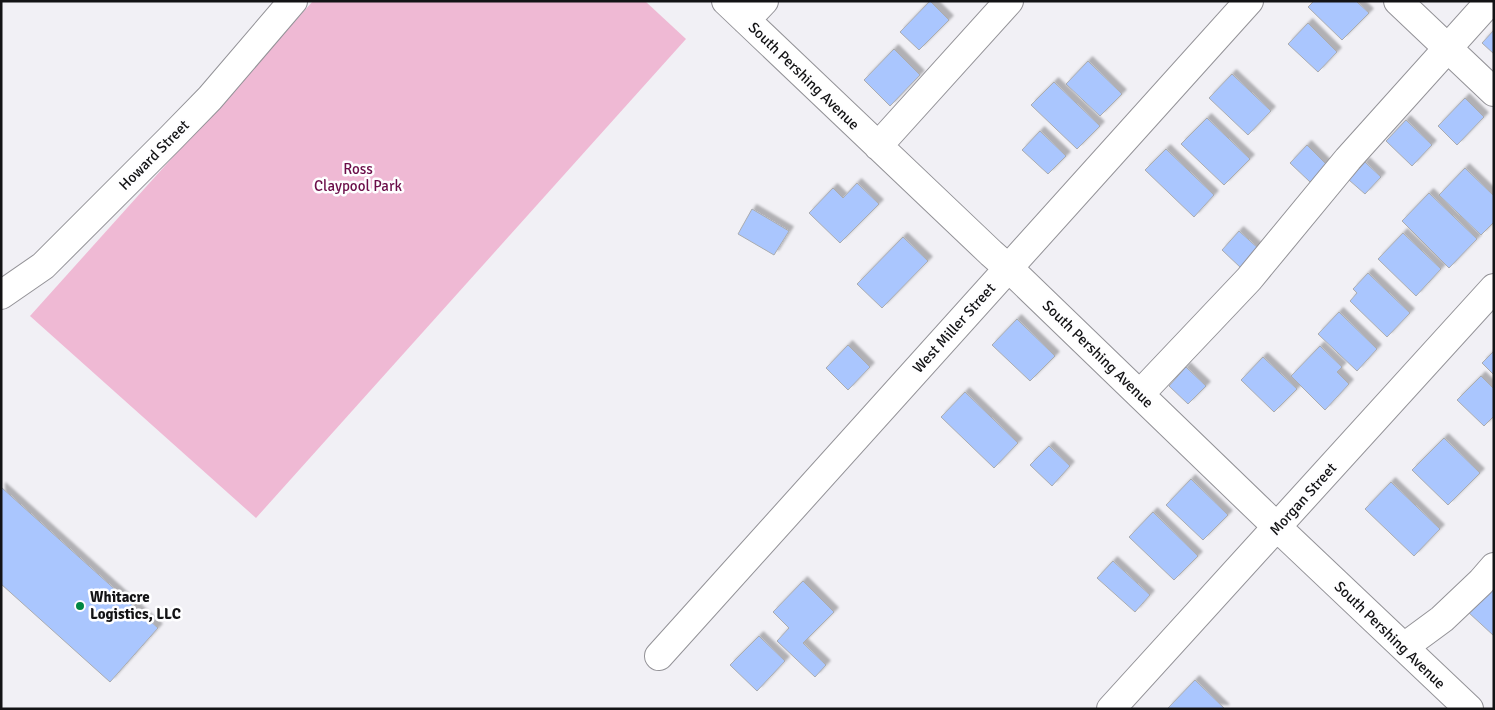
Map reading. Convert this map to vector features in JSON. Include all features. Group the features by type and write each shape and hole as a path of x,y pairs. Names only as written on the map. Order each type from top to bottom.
{"street":[{"name":"Howard Street","path":"1,295 43,266 170,139 210,98 293,1"},
{"name":"South Pershing Avenue","path":"726,1 755,11 878,146 1469,709"},
{"path":"878,146 1009,1"},
{"name":"West Miller Street","path":"659,656 1250,1"},
{"path":"1398,1 1494,92"},
{"path":"1140,394 1249,279 1348,158 1490,1"},
{"name":"Morgan Street","path":"1111,709 1494,288"},
{"path":"1404,648 1442,619 1494,567"}],"green space":[{"name":"Ross Claypool Park","path":"313,1 645,1 686,39 256,518 30,316"}],"building":[{"path":"930,1 949,20 919,50 900,32"},
{"path":"1314,1 1356,1 1369,13 1342,40 1308,7"},
{"path":"1308,23 1337,52 1318,72 1288,44"},
{"path":"1494,30 1494,54 1482,43"},
{"path":"894,49 920,75 890,106 864,80"},
{"path":"1088,61 1122,94 1100,116 1066,84"},
{"path":"1232,74 1271,111 1248,135 1209,98"},
{"path":"1054,82 1100,126 1077,149 1031,105"},
{"path":"1465,98 1484,117 1457,145 1438,126"},
{"path":"1207,118 1250,159 1224,185 1181,144"},
{"path":"1406,120 1432,145 1412,166 1386,141"},
{"path":"1040,131 1066,156 1048,174 1022,150"},
{"path":"1307,145 1327,165 1310,182 1290,163"},
{"path":"1166,149 1214,195 1194,217 1145,170"},
{"path":"1365,162 1381,177 1365,194 1349,180"},
{"path":"1465,168 1494,196 1494,222 1481,235 1439,195"},
{"path":"857,183 879,204 840,243 809,213 833,188 843,198"},
{"path":"1429,193 1477,239 1449,268 1402,221"},
{"path":"752,209 789,231 774,255 738,234"},
{"path":"1239,231 1259,249 1241,268 1222,250"},
{"path":"1403,233 1441,269 1416,296 1378,259"},
{"path":"903,237 928,261 882,308 857,284"},
{"path":"1368,273 1410,313 1387,337 1350,301 1357,293 1353,289"},
{"path":"1339,312 1377,349 1357,371 1318,334"},
{"path":"1017,319 1055,356 1030,381 992,345"},
{"path":"848,345 870,367 848,390 826,368"},
{"path":"1320,346 1342,367 1337,372 1349,384 1325,410 1291,376"},
{"path":"1494,351 1494,375 1482,363"},
{"path":"1263,357 1297,389 1274,412 1241,380"},
{"path":"1186,367 1206,386 1188,404 1169,386"},
{"path":"1481,376 1494,389 1494,416 1484,426 1457,400"},
{"path":"965,392 1018,443 994,468 941,417"},
{"path":"1444,438 1480,473 1448,505 1412,470"},
{"path":"1049,446 1070,466 1052,486 1030,465"},
{"path":"1191,479 1228,515 1203,540 1166,505"},
{"path":"1391,482 1440,529 1414,556 1365,509"},
{"name":"Whitacre Logistics, LLC","path":"1,487 158,628 110,682 1,584"},
{"path":"1153,512 1198,556 1174,580 1129,537"},
{"path":"1113,561 1150,595 1135,612 1097,578"},
{"path":"803,581 834,612 803,643 826,665 815,677 777,641 789,628 773,612"},
{"path":"1494,584 1494,636 1468,612"},
{"path":"759,636 785,661 757,691 730,665"},
{"path":"1195,680 1225,709 1168,708"}],"place":[{"name":"Whitacre Logistics, LLC","path":"80,606"}]}
